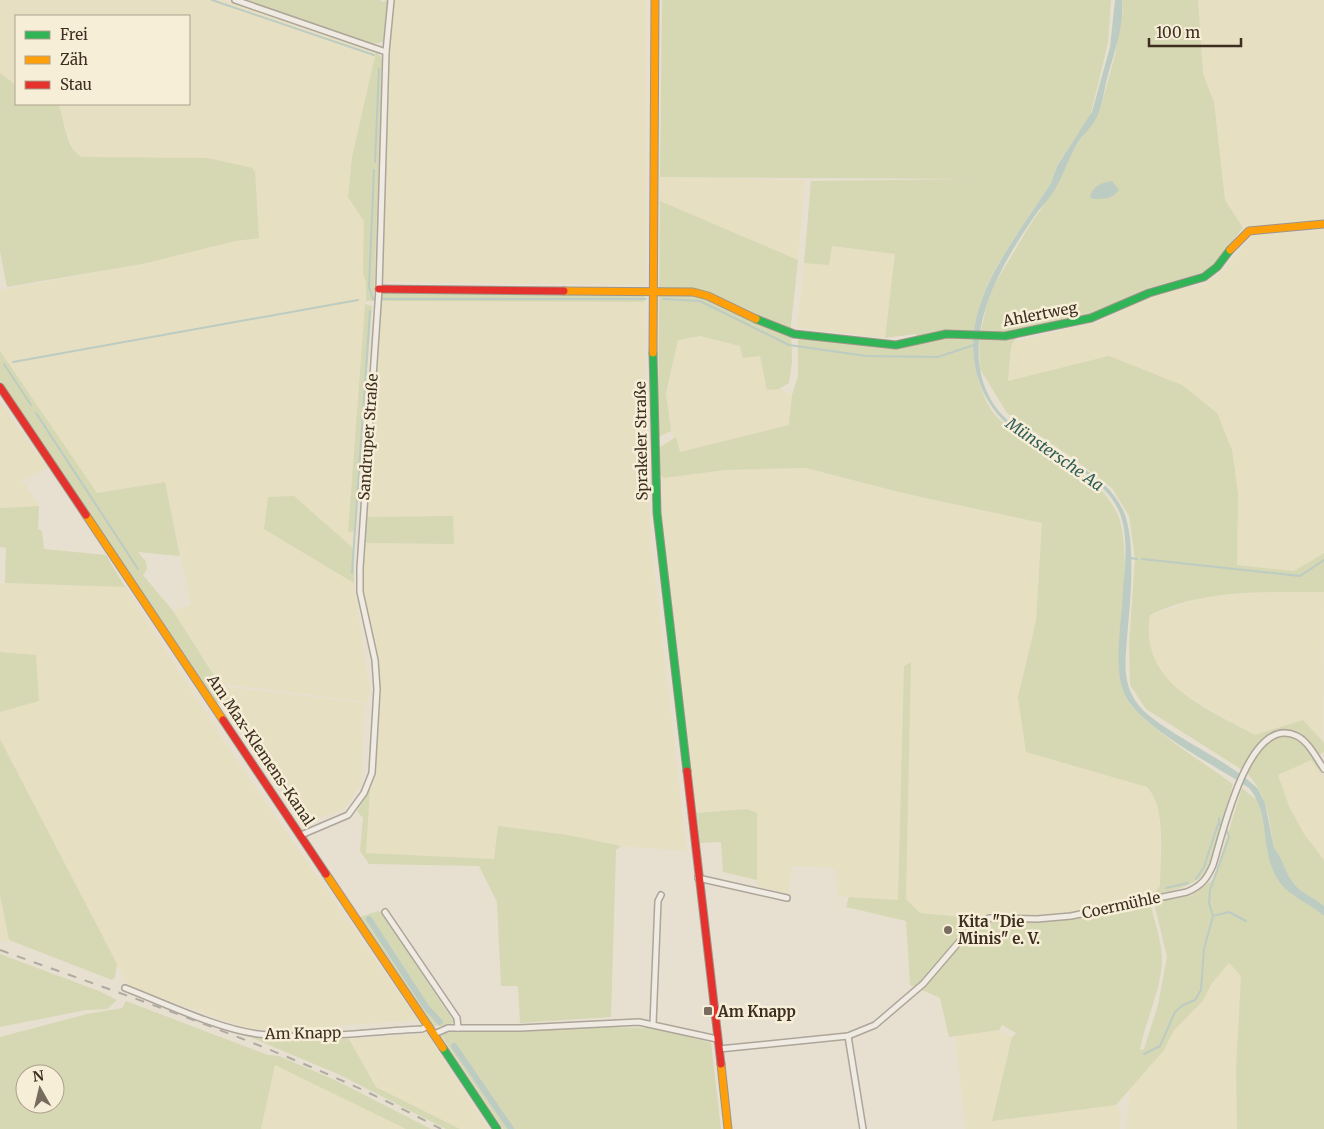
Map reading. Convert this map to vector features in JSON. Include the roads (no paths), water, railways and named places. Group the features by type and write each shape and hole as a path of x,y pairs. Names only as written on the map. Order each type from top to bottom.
{"main road":[{"name":"Sprakeler Straße","path":"654,0 654,399 657,513 728,1129"},
{"name":"Ahlertweg","path":"378,292 693,292 708,296 777,329 794,334 896,345 939,335 1012,336 1091,318 1150,293 1199,280 1217,267 1248,231 1324,224"},
{"name":"Am Max-Klemens-Kanal","path":"0,387 498,1129"}],"street":[{"path":"235,0 386,52"},
{"name":"Sandruper Straße","path":"301,835 348,814 364,793 372,773 377,689 375,660 359,583 378,292 386,52 391,0"},
{"name":"Coermühle","path":"719,1049 848,1036 875,1025 923,984 971,928 989,918 1037,919 1071,916 1187,892 1200,886 1208,877 1243,772 1265,742 1276,736 1287,734 1297,736 1306,743 1324,769"},
{"path":"698,878 787,898"},
{"path":"653,1024 658,901 661,895"},
{"path":"385,912 457,1018 458,1028"},
{"name":"Am Knapp","path":"125,988 228,1027 258,1034 319,1034 422,1029 428,1026"},
{"path":"434,1034 448,1028 520,1028 632,1022 653,1024 718,1039"},
{"path":"848,1036 863,1129"}],"water":[{"name":"Münstersche Aa","path":"1115,0 1122,0 1122,19 1099,112 1093,124 1077,144 1054,191 1026,229 1000,273 982,321 979,345 980,369 987,392 999,411 1033,439 1094,475 1110,491 1123,510 1130,538 1131,555 1131,591 1125,666 1130,691 1140,707 1152,718 1229,766 1258,789 1265,803 1274,848 1280,856 1288,875 1295,885 1324,906 1324,916 1287,891 1278,880 1272,869 1260,809 1256,798 1249,788 1166,735 1137,711 1127,699 1119,673 1119,640 1126,550 1124,530 1119,511 1105,490 1086,474 1010,427 986,398 976,371 973,345 976,320 983,296 994,272 1051,183 1057,166 1092,112 1110,47"},
{"path":"1112,181 1119,190 1114,195 1101,199 1090,197 1096,187"}],"waterway":[{"path":"212,0 374,55"},
{"path":"375,162 379,69"},
{"path":"374,170 369,287 373,299 646,299"},
{"path":"663,299 700,301 789,345 866,356 938,357 974,345"},
{"path":"13,362 358,300"},
{"path":"352,573 370,311"},
{"path":"4,364 31,405"},
{"path":"36,413 138,569"},
{"path":"1129,558 1137,559"},
{"path":"1142,559 1300,576 1324,560"},
{"path":"1144,1054 1160,1046 1175,1012 1183,1005 1195,1000 1201,990 1204,949 1213,916 1209,903 1210,890 1229,837 1227,831 1219,824 1219,818"},
{"path":"1196,879 1204,867 1218,824"},
{"path":"1166,888 1188,883"},
{"path":"1213,916 1229,912 1246,921"},
{"path":"369,919 426,1007 440,1022"},
{"path":"454,1046 511,1129"}],"railway":[{"path":"0,950 168,1011 279,1054 334,1077 441,1129"}],"place":[{"name":"Kita \"Die Minis\" e. V.","path":"948,930"},
{"name":"Am Knapp","path":"708,1011"}]}
